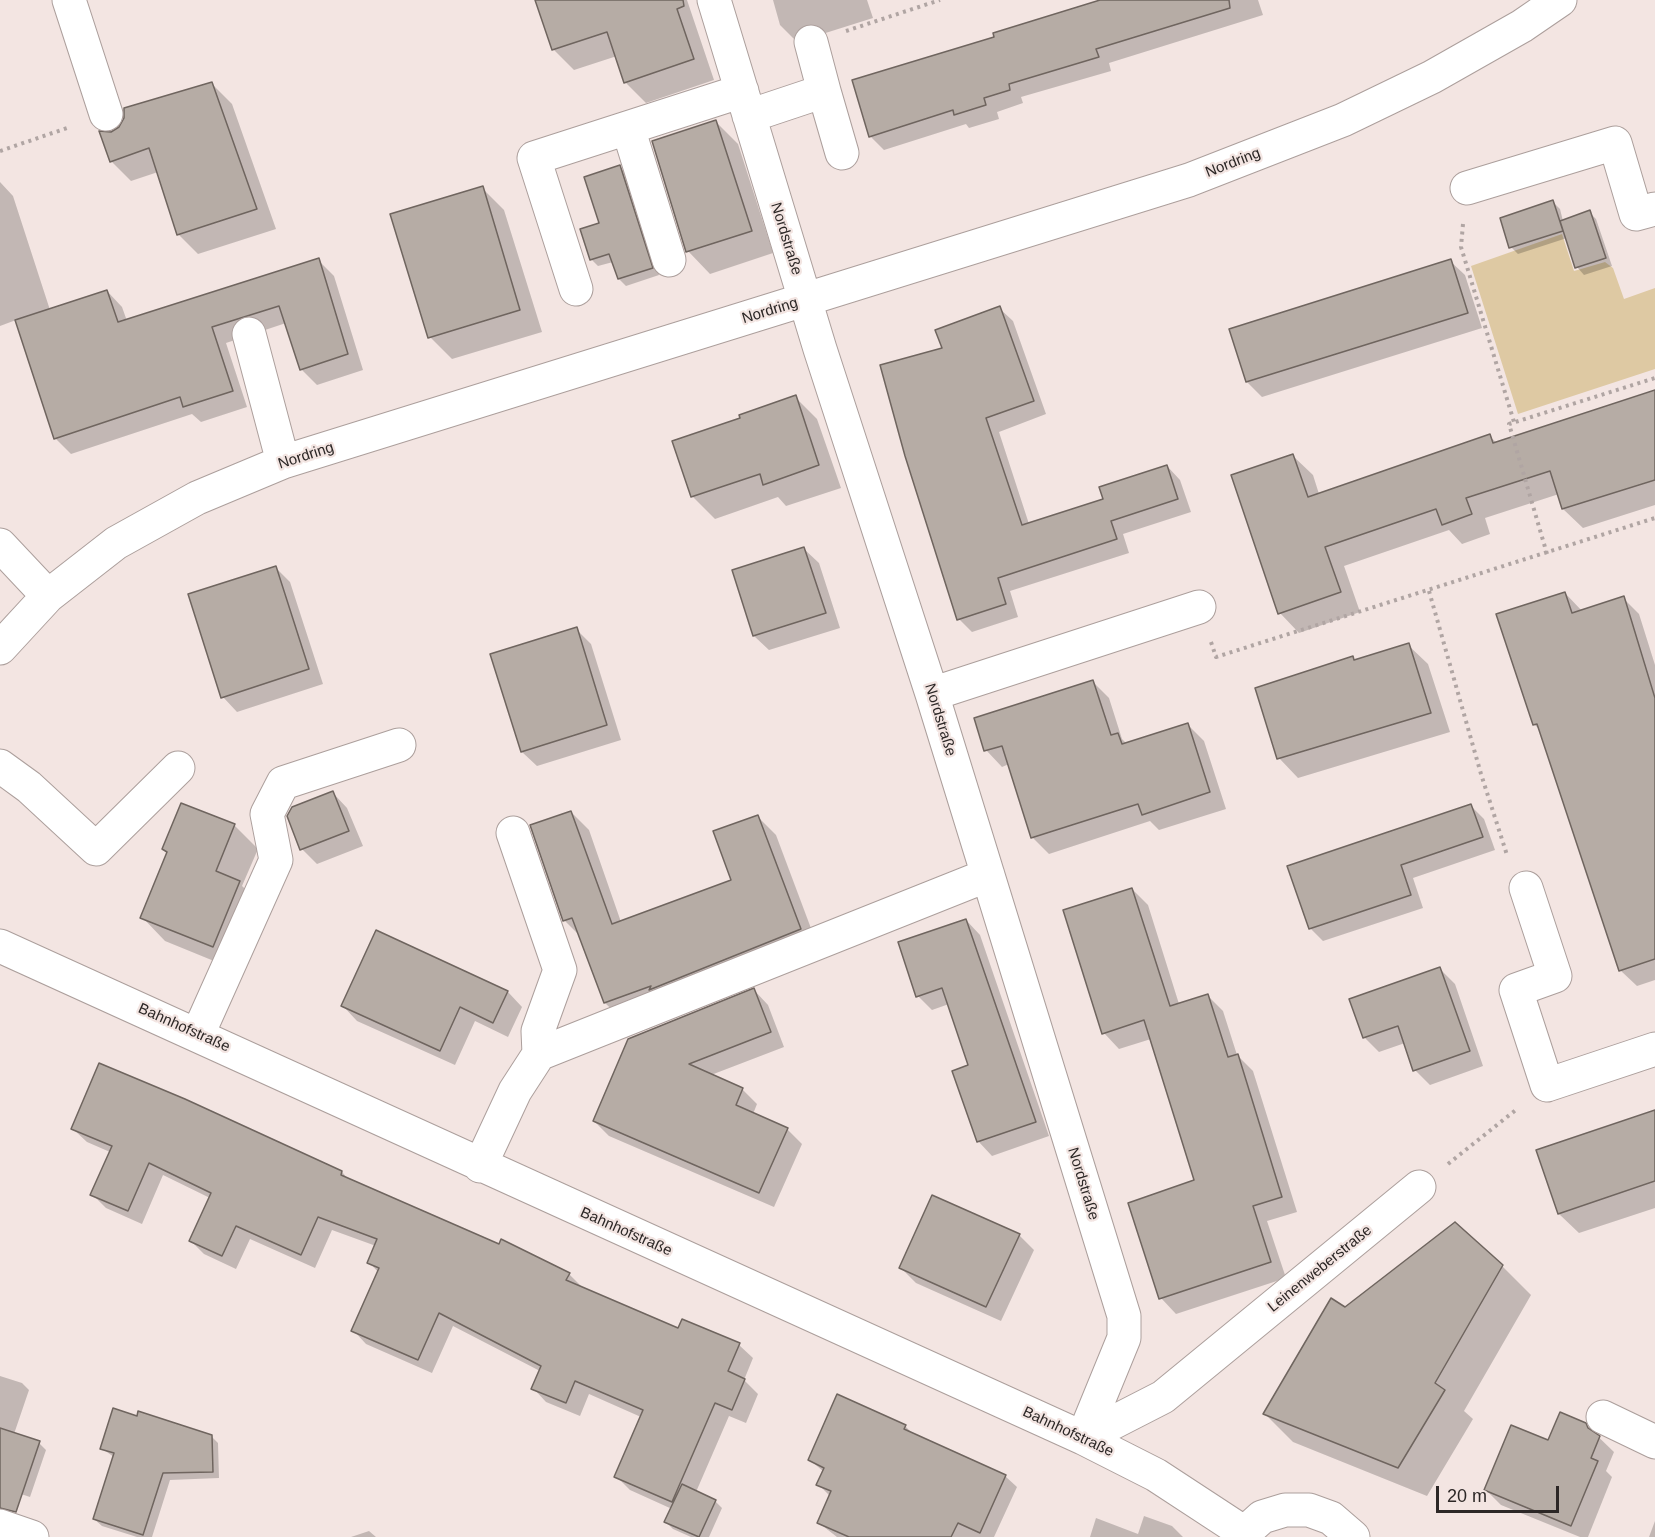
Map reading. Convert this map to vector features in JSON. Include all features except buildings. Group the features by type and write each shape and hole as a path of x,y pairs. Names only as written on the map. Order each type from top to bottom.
{"street":[{"path":"69,0 104,109"},
{"name":"Nordstraße","path":"714,0 805,300 932,694 1124,1316 1124,1338 1083,1438"},
{"name":"Nordring","path":"0,647 48,596 116,543 197,498 283,462 1189,180 1343,120 1432,77 1522,26 1560,0"},
{"path":"812,42 842,153"},
{"path":"576,289 534,158 628,128 824,91"},
{"path":"628,128 669,260"},
{"path":"1467,188 1615,143 1636,214 1655,209"},
{"path":"249,334 283,462"},
{"path":"0,544 48,596"},
{"path":"932,694 1199,607"},
{"path":"198,1034 276,860 267,814 284,783 399,745"},
{"path":"0,766 29,787 96,849 178,768"},
{"path":"480,1166 516,1091 539,1054 538,1030 560,970 513,834"},
{"path":"539,1054 988,875"},
{"path":"1526,888 1555,976 1516,990 1547,1085 1655,1049"},
{"name":"Bahnhofstraße","path":"0,946 1083,1438 1156,1475 1242,1535"},
{"name":"Leinenweberstraße","path":"1083,1438 1163,1397 1419,1187"},
{"path":"1602,1417 1655,1442"},
{"path":"1242,1535 1262,1517 1285,1510 1309,1510 1331,1518 1353,1537"},
{"path":"0,1526 32,1537"}],"path":[{"path":"812,42 940,0"},
{"path":"0,151 75,126 104,109"},
{"path":"1467,188 1461,248 1514,422"},
{"path":"1547,554 1509,424 1655,378"},
{"path":"1199,607 1216,657 1655,518"},
{"path":"1430,591 1481,774 1514,876 1526,888"},
{"path":"1419,1187 1547,1085"}],"shaded area":[{"path":"1562,234 1574,271 1605,262 1613,268 1624,299 1655,288 1655,369 1518,414 1471,266"}]}
